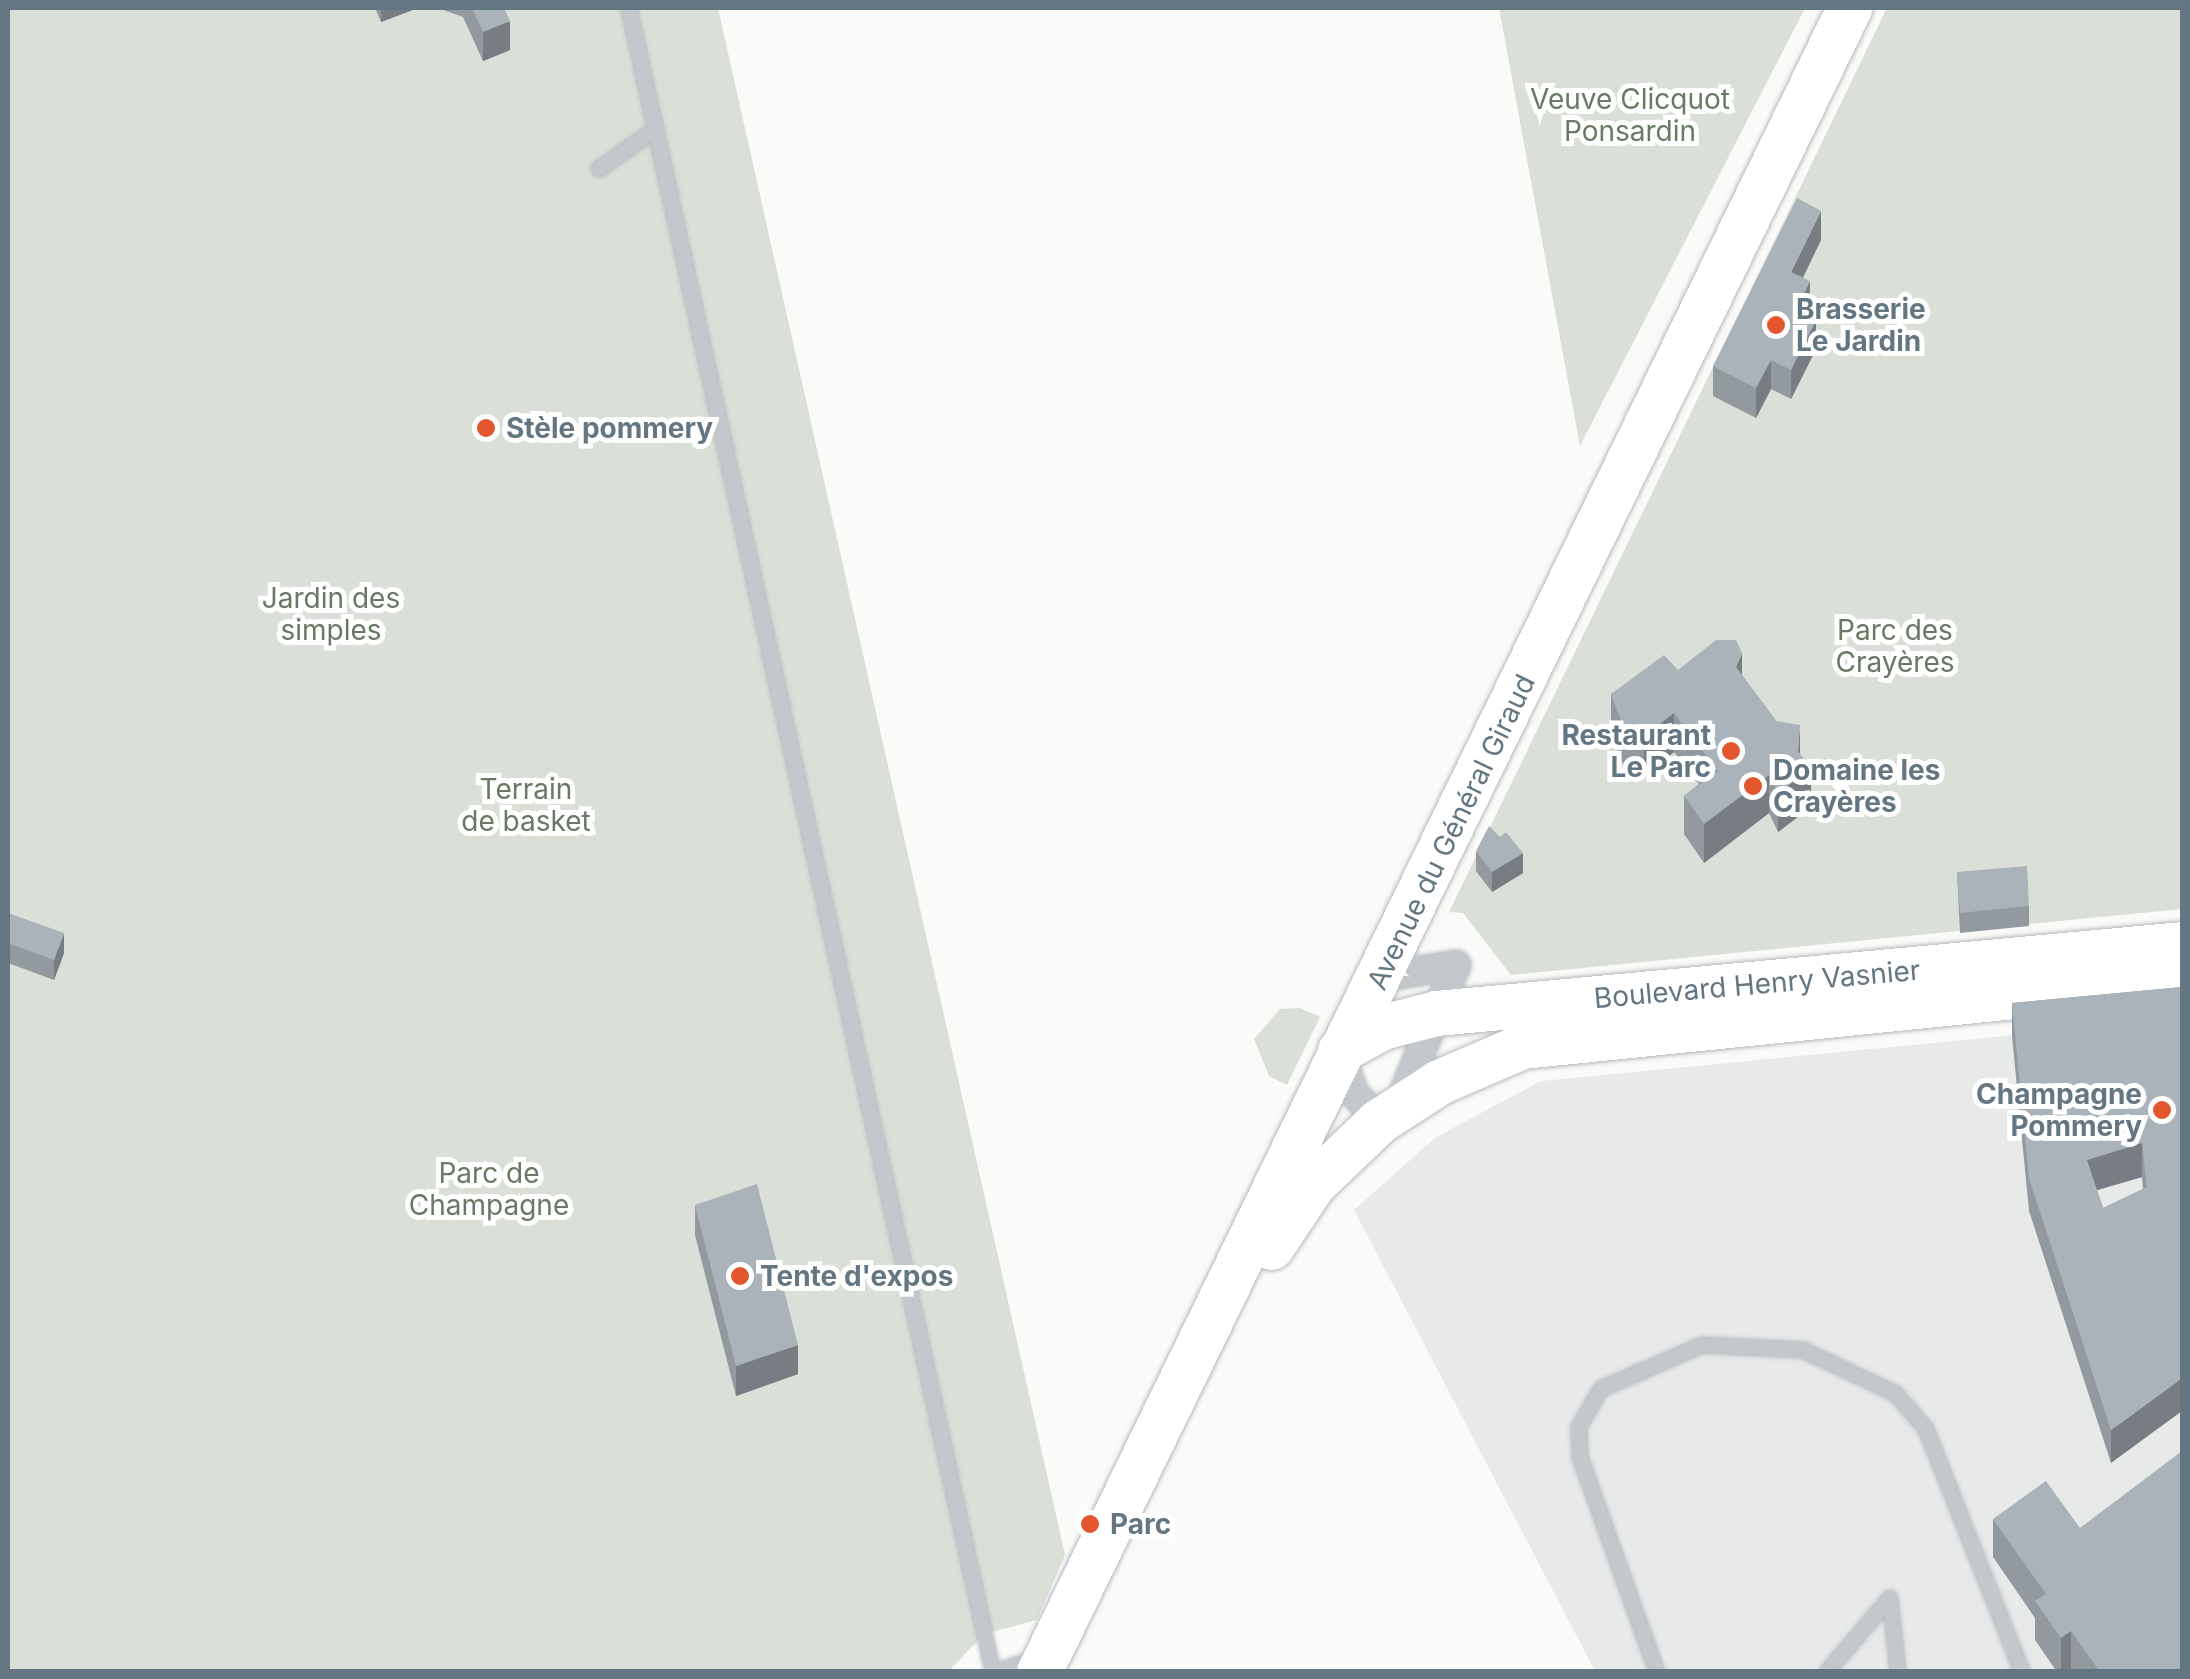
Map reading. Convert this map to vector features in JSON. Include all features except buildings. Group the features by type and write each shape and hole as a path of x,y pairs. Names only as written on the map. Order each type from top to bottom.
{"main road":[{"name":"Avenue du Général Giraud","path":"1050,1666 1340,1050 1381,977 1849,8"},
{"name":"Boulevard Henry Vasnier","path":"1340,1050 1382,1027 1436,1013 2182,944"},
{"name":"Boulevard Henry Vasnier","path":"1389,1114 1487,1060 1572,1037 2182,979"},
{"path":"1050,1666 1283,1226 1313,1184 1389,1114"}],"street":[{"path":"1340,1050 1353,1092 1389,1114 1456,965 1381,977"}],"lane":[{"path":"629,8 984,1634 995,1672 1050,1666"},
{"path":"599,169 656,129"},
{"path":"1657,1672 1580,1456 1579,1427 1602,1389 1702,1345 1802,1350 1896,1394 1926,1429 2022,1672"},
{"path":"1827,1672 1890,1598 1898,1672"}],"shaded area":[{"name":"Champagne Pommery","path":"2182,1019 2182,1671 1595,1671 1354,1210 1436,1137 1541,1081"}],"green space":[{"name":"Parc de Champagne","path":"8,8 718,8 1065,1555 1037,1620 984,1634 948,1672 8,1671"},
{"name":"Veuve Clicquot Ponsardin","path":"1499,8 1805,8 1580,446"},
{"name":"Parc des Crayères","path":"1887,8 2182,8 2182,909 1511,975 1463,913 1449,912"},
{"path":"1300,1008 1320,1017 1287,1085 1269,1076 1254,1039 1280,1009"}],"place":[{"name":"Brasserie Le Jardin","path":"1776,325"},
{"name":"Stèle pommery","path":"486,428"},
{"name":"Restaurant Le Parc","path":"1731,751"},
{"name":"Domaine les Crayères","path":"1753,786"},
{"name":"Champagne Pommery","path":"2162,1110"},
{"name":"Tente d'expos","path":"740,1276"},
{"name":"Parc","path":"1090,1524"}],"park label":[{"name":"Jardin des simples","path":"331,614"},
{"name":"Terrain de basket","path":"526,805"}]}
